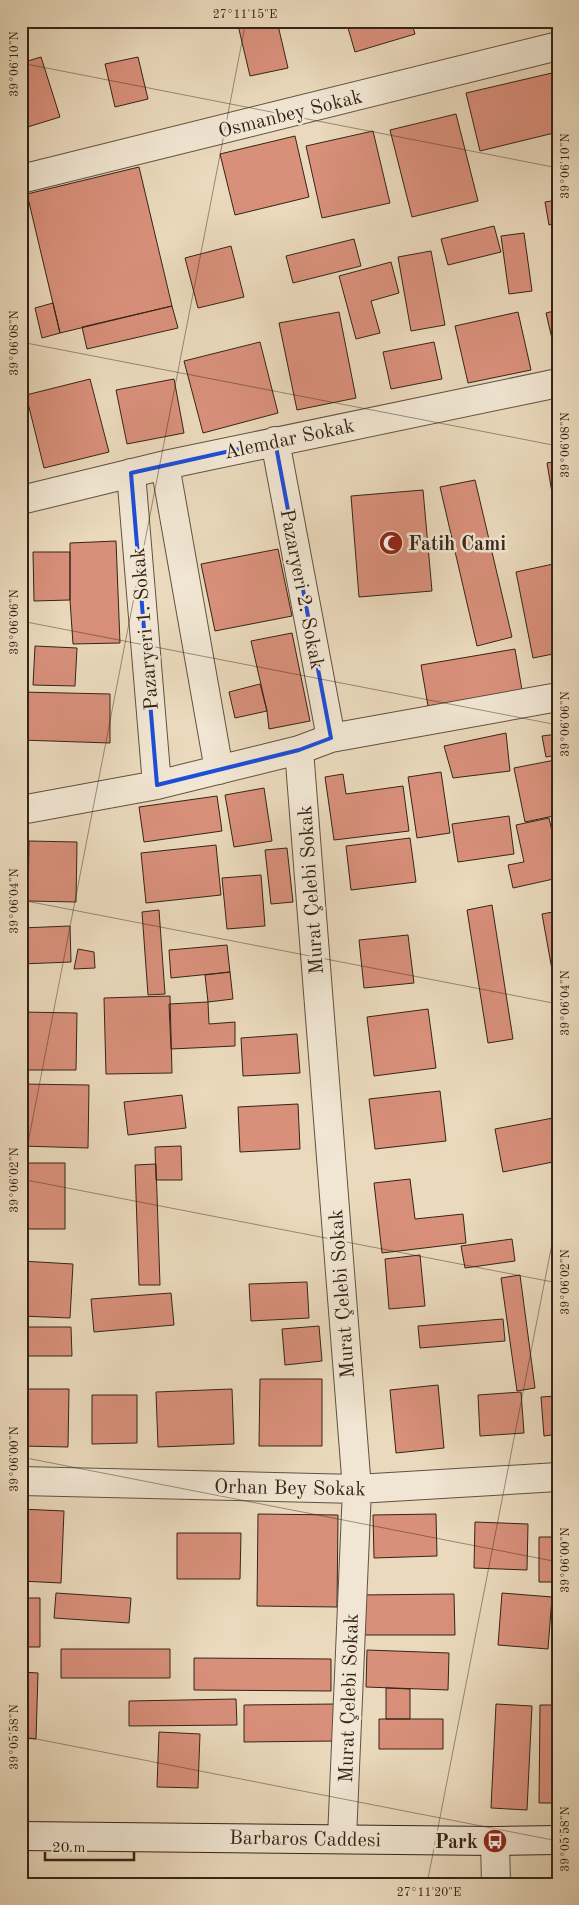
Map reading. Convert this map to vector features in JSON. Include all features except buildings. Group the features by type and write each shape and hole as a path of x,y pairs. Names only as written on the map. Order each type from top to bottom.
{"street":[{"name":"Osmanbey Sokak","path":"21,179 558,46"},
{"name":"Alemdar Sokak","path":"21,500 165,464 558,383"},
{"name":"Pazaryeri 2. Sokak","path":"275,441 331,738"},
{"path":"165,464 219,770"},
{"name":"Pazaryeri 1. Sokak","path":"131,473 157,785"},
{"path":"21,810 157,785 299,750 331,738 558,697"},
{"name":"Murat Çelebi Sokak","path":"299,750 357,1489 342,1838"},
{"name":"Orhan Bey Sokak","path":"21,1481 357,1489 558,1477"},
{"name":"Barbaros Caddesi","path":"21,1836 558,1840"},
{"path":"495,1841 496,1884"}],"highlighted area":[{"path":"275,441 331,738 299,750 157,785 131,473"}],"place":[{"name":"Fatih Cami","path":"391,543"},
{"name":"Park","path":"495,1841"}]}
